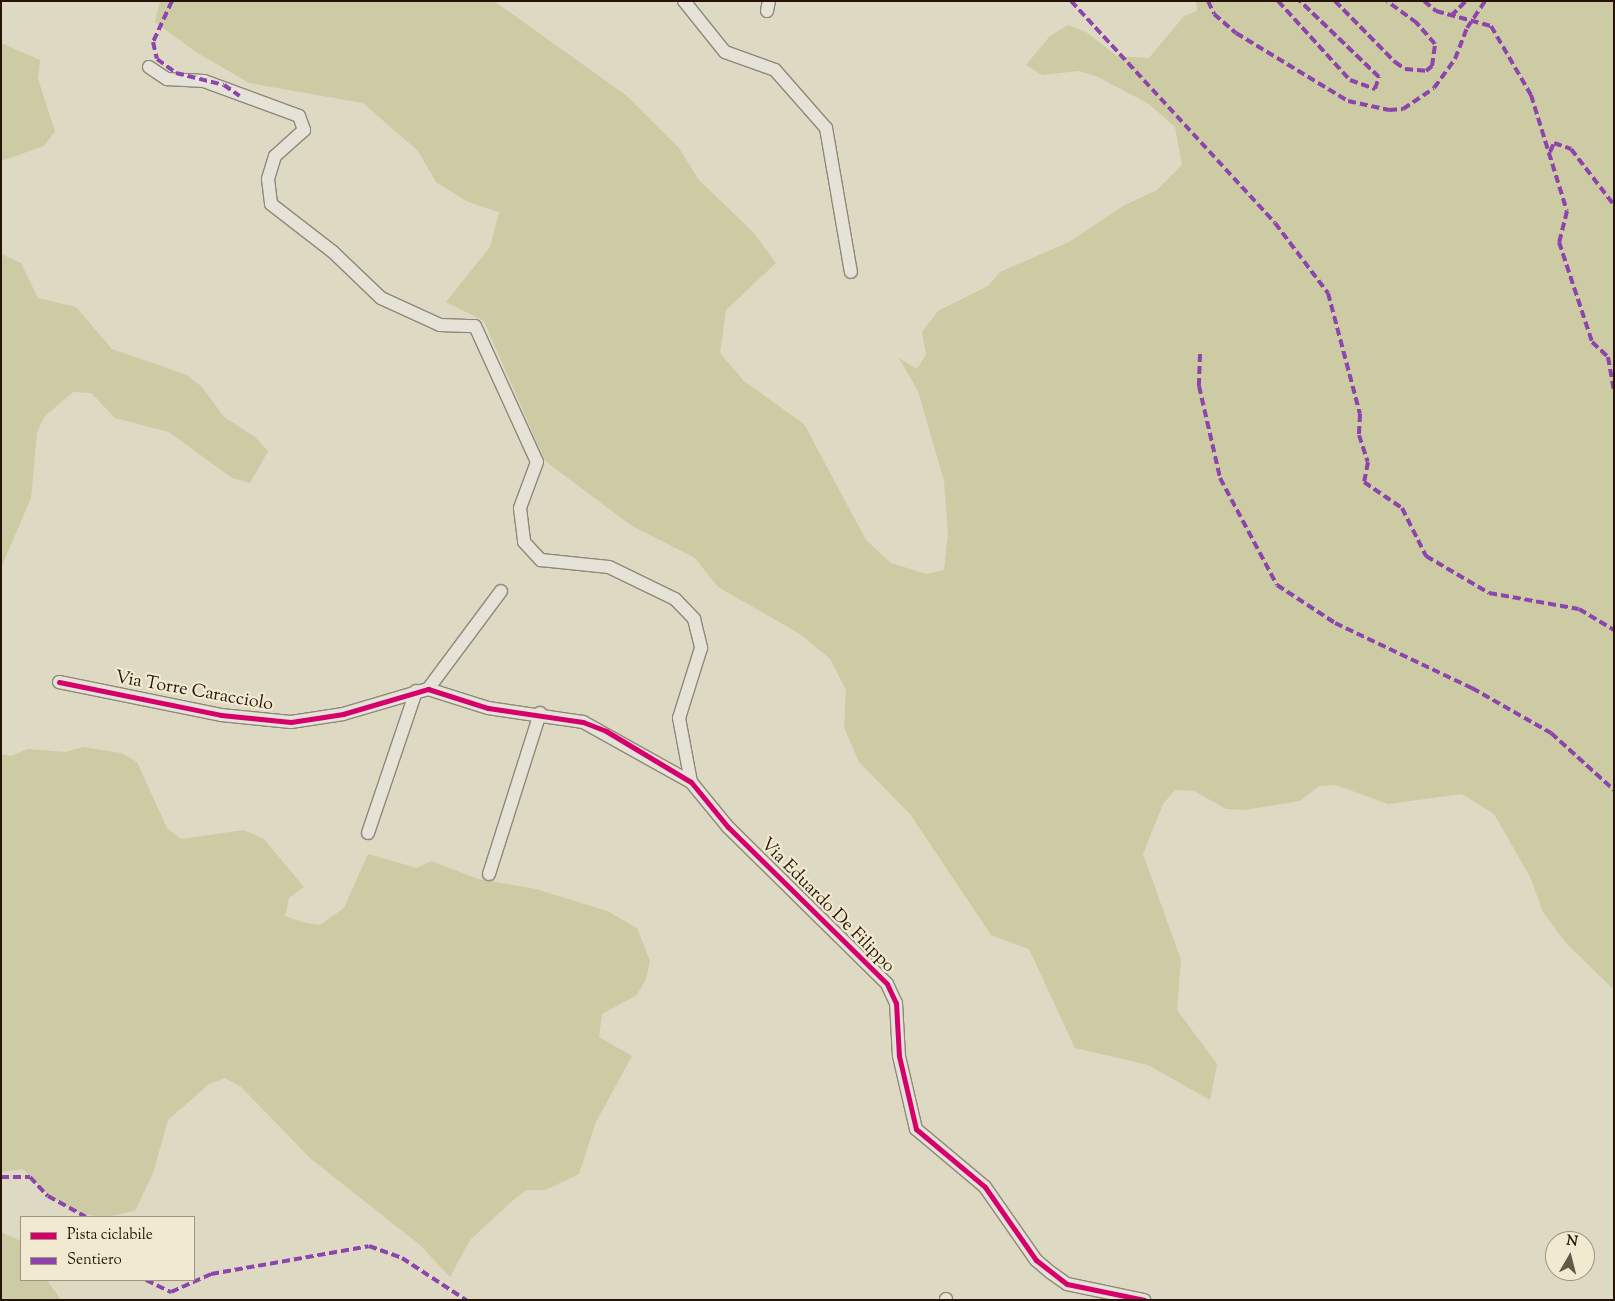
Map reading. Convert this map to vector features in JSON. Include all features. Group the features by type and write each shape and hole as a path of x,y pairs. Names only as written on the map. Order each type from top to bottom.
{"street":[{"path":"684,1 720,47 775,70 826,128 851,272"},
{"name":"Via Eduardo De Filippo","path":"149,67 167,78 204,81 299,116 304,130 275,156 268,179 271,204 333,252 381,298 440,324 474,326 537,462 520,508 524,542 541,560 609,567 675,599 694,619 700,648 679,718 691,782 728,827 887,984 896,1003 899,1056 916,1129 985,1187 1036,1260 1050,1272 1067,1284 1144,1300"},
{"path":"368,833 422,690 501,591"},
{"name":"Via Torre Caracciolo","path":"59,682 221,715 291,722 343,714 422,690"},
{"path":"422,690 488,708 540,714 606,731 691,782"},
{"path":"489,874 540,714"}],"green space":[{"path":"160,1 494,1 627,96 679,148 699,180 754,233 776,263 726,310 720,353 744,381 804,424 866,540 891,563 926,574 944,570 948,534 944,481 918,391 899,358 917,369 926,354 922,332 938,311 988,286 1000,272 1069,242 1123,206 1157,190 1182,165 1175,127 1149,104 1098,77 1079,71 1042,75 1026,65 1050,36 1068,25 1086,32 1117,56 1149,58 1184,16 1197,11 1196,1 1614,1 1614,990 1566,943 1543,912 1530,877 1494,814 1462,794 1388,804 1336,785 1319,786 1300,801 1245,810 1226,809 1194,791 1175,790 1163,804 1143,854 1181,960 1177,1010 1217,1064 1210,1100 1148,1065 1075,1048 1029,949 991,935 910,814 859,762 844,727 846,690 830,659 800,634 718,587 695,558 632,526 545,461 484,321 446,302 490,247 499,212 468,202 436,182 418,151 363,103 249,83 196,52 155,22"},
{"path":"1,43 40,60 38,79 55,131 44,146 1,161"},
{"path":"1,254 21,263 38,298 76,307 112,349 187,375 202,387 224,417 255,437 268,451 250,483 232,478 169,432 115,418 91,393 73,392 45,416 37,432 31,498 1,568"},
{"path":"83,747 121,753 137,762 167,828 181,839 244,830 264,839 304,887 289,898 285,916 302,922 320,925 344,908 368,854 417,868 431,861 478,879 536,889 607,911 637,928 650,961 646,979 637,995 602,1014 599,1037 632,1056 596,1122 579,1174 545,1190 526,1190 470,1240 450,1277 420,1245 311,1159 241,1087 225,1078 209,1084 168,1120 153,1173 135,1211 111,1216 81,1214 49,1196 23,1169 1,1172 1,754 11,756 28,749 65,752"},
{"path":"1,1232 20,1241 20,1281 48,1281 61,1300 1,1300"}],"marked path":[{"path":"172,1 153,42 157,59 176,73 224,85 240,96"},
{"path":"1071,1 1275,223 1328,293 1360,414 1359,435 1368,462 1364,482 1402,508 1426,556 1489,593 1579,609 1614,630"},
{"path":"1208,1 1214,14 1236,33 1348,101 1389,110 1403,109 1434,88 1455,59 1467,28 1485,1"},
{"path":"1278,1 1350,80 1375,89 1379,77 1300,1"},
{"path":"1335,1 1395,62 1405,69 1426,71 1432,66 1435,44 1417,23 1387,1"},
{"path":"1424,1 1436,11 1491,26 1531,95 1567,211 1559,242 1592,342 1608,357 1614,391"},
{"path":"1451,16 1466,1"},
{"path":"1550,152 1554,143 1571,149 1614,205"},
{"path":"1200,354 1199,386 1220,478 1277,585 1335,623 1472,688 1551,733 1614,790"},
{"path":"1,1177 30,1177 48,1196 84,1216"},
{"path":"148,1281 171,1292 211,1274 369,1246 402,1258 466,1300"}],"cycle path":[{"path":"59,682 221,715 291,722 343,714 428,689 488,708 583,722 606,731 691,782 728,827 887,984 896,1003 899,1056 916,1129 985,1187 1036,1260 1067,1284 1144,1300"}]}
